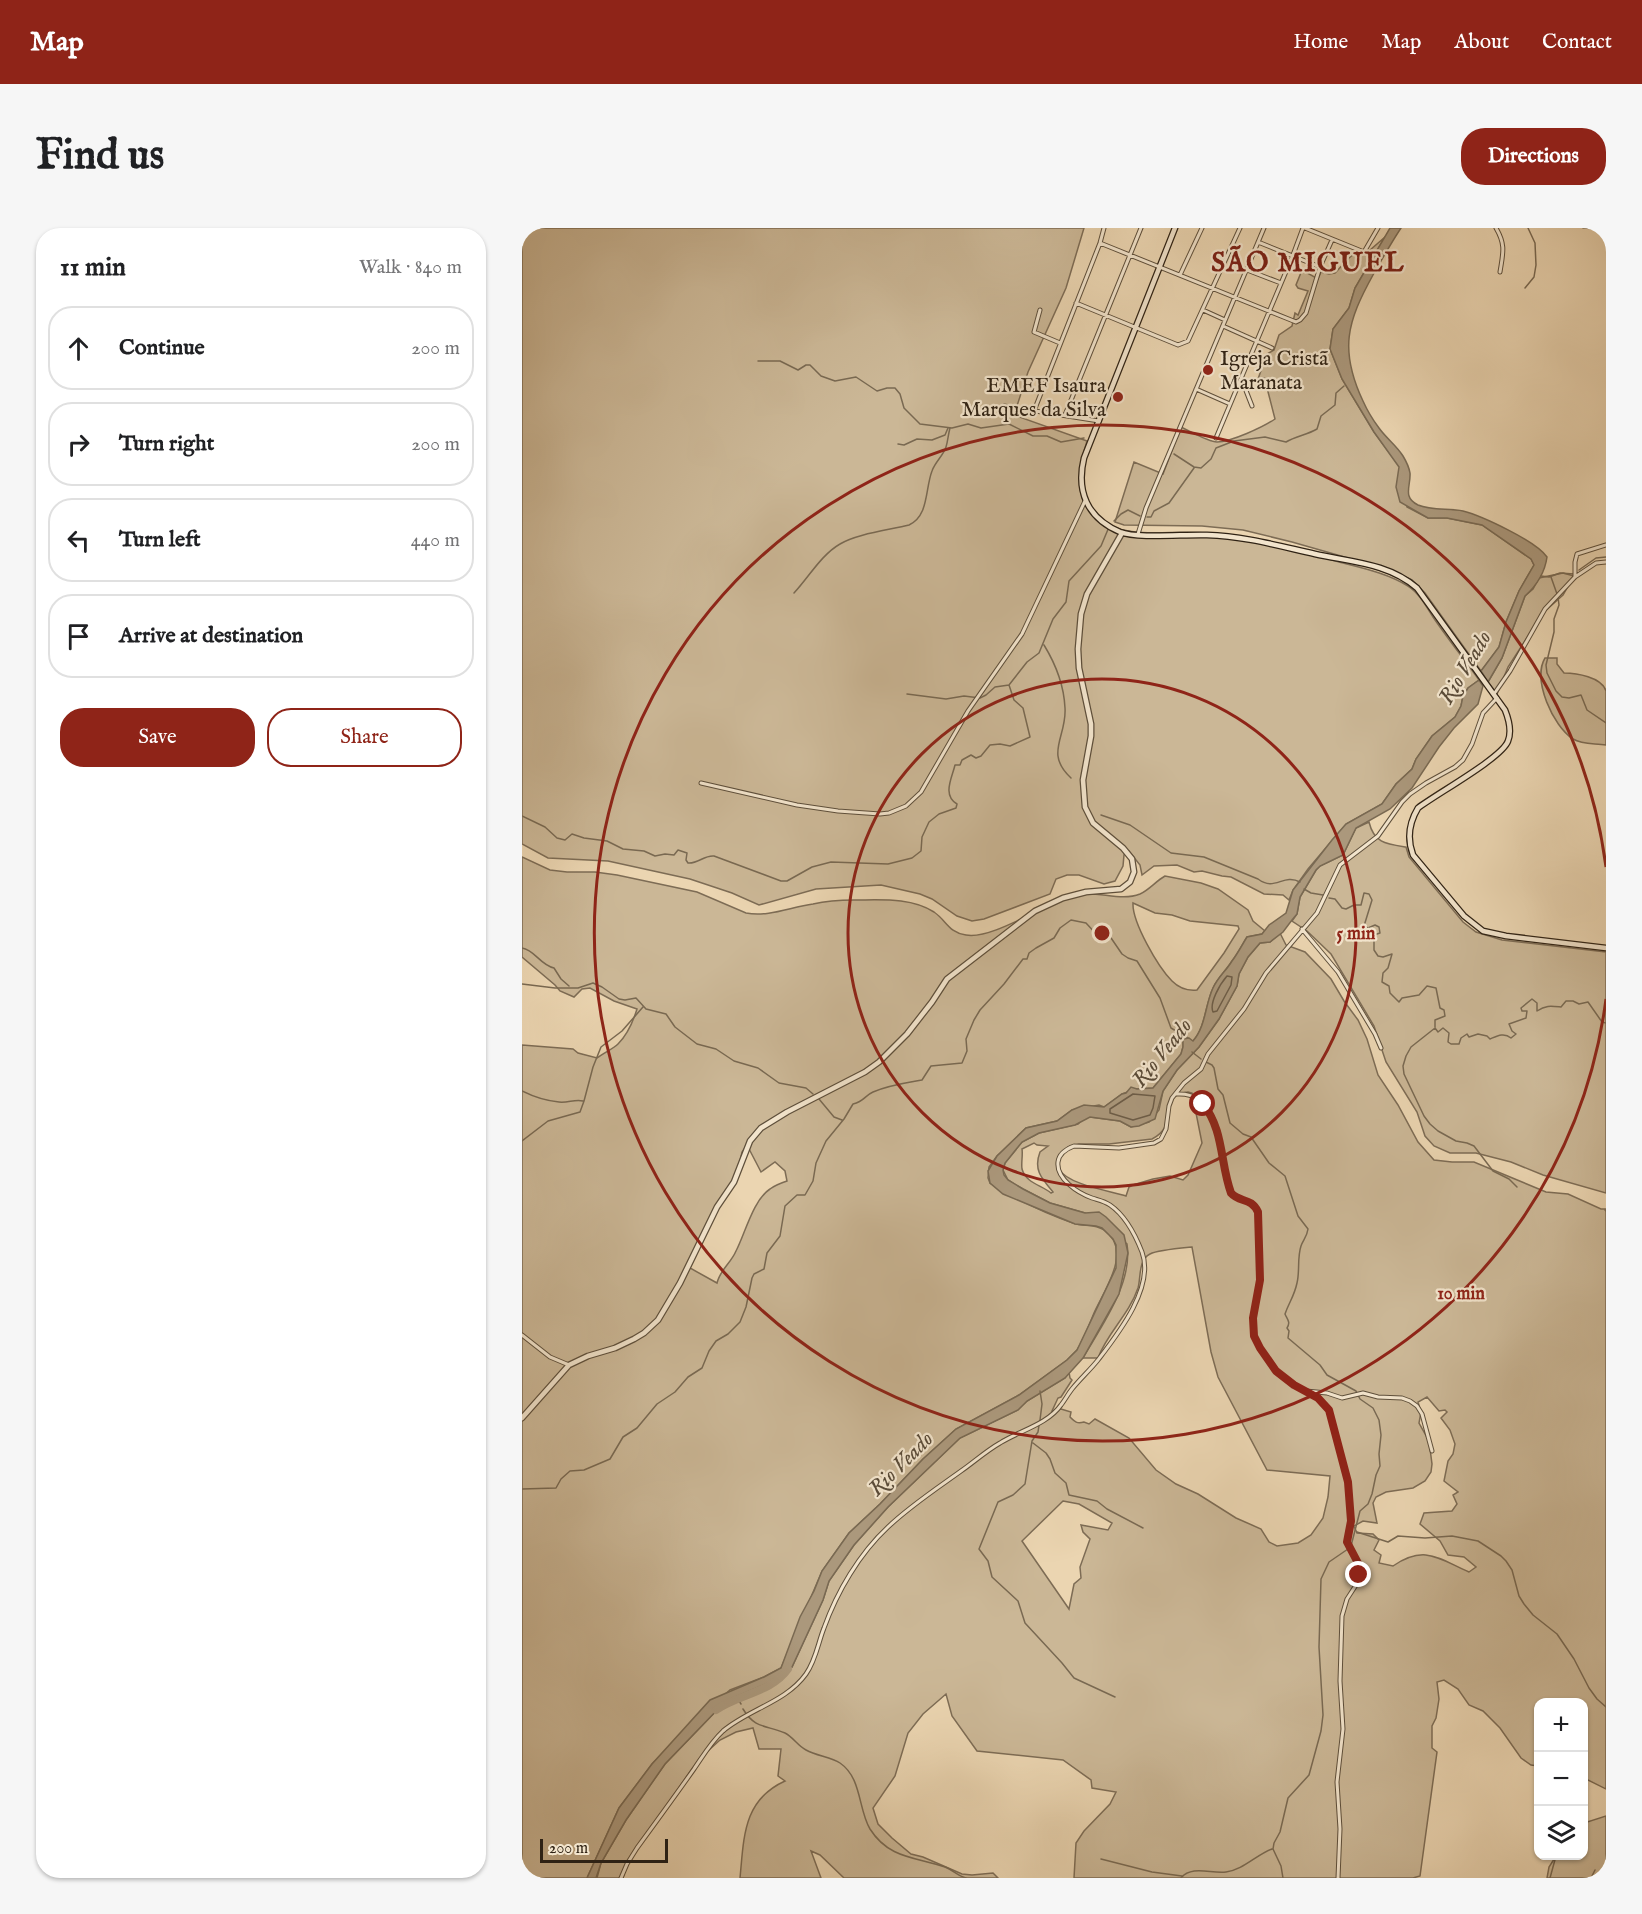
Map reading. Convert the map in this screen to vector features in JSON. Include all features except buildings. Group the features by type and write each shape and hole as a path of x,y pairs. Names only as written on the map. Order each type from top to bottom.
{"street":[{"path":"1034,411 1104,228"},
{"path":"1065,415 1141,228"},
{"path":"1175,228 1088,447 1081,470 1081,486 1085,501 1100,518 1122,533 1138,535 1205,534 1244,538 1363,563 1394,573 1417,588 1496,696 1510,724 1508,742 1498,755 1418,808 1412,817 1410,827 1410,847 1413,855 1464,916 1483,931 1506,936 1606,948"},
{"path":"1180,275 1202,228"},
{"path":"1076,303 1178,345 1188,341 1240,228"},
{"path":"1138,535 1144,513 1264,228"},
{"path":"1216,438 1241,383 1256,341 1304,228 1364,252 1378,228"},
{"path":"1496,228 1503,242 1500,272"},
{"path":"1100,243 1291,321 1300,320 1306,314 1320,267 1332,240"},
{"path":"1258,242 1320,267"},
{"path":"1246,269 1281,283"},
{"path":"1040,310 1034,332 1060,343"},
{"path":"1203,310 1225,320"},
{"path":"1223,326 1272,348"},
{"path":"1241,383 1264,380"},
{"path":"1241,383 1252,406"},
{"path":"1196,389 1230,404"},
{"path":"1004,406 1099,421"},
{"path":"701,783 797,805 838,811 889,813 913,801 924,787 968,711 1022,634 1085,501"},
{"path":"522,1418 569,1365 634,1339 658,1320 680,1283 717,1207 734,1182 750,1141 761,1128 879,1062 907,1034 947,979 1035,911 1063,898 1086,892 1121,889 1130,882 1134,872 1132,859 1123,848 1093,823 1085,807 1083,780 1092,736 1081,679 1078,649 1081,614 1087,594 1122,533"},
{"path":"1575,577 1577,554 1606,545"},
{"path":"621,1878 637,1848 716,1738 741,1718 783,1694 806,1674 837,1599 855,1565 877,1537 915,1504 991,1448 1057,1411 1077,1383 1098,1360 1130,1314 1137,1300 1144,1270 1144,1257 1127,1221 1109,1204 1086,1196 1064,1180 1058,1169 1058,1158 1063,1151 1074,1146 1107,1148 1157,1142 1165,1133 1169,1106 1176,1094 1184,1083 1201,1069 1208,1054 1244,1009 1262,979 1320,908 1340,865 1378,836 1410,794 1463,760 1472,744 1483,713 1496,696 1545,609 1575,577 1596,563 1606,562"},
{"path":"1302,929 1333,964 1381,1048"},
{"path":"1176,1094 1195,1096 1206,1108 1220,1139 1231,1193 1236,1198 1253,1203 1258,1212 1260,1280 1253,1318 1254,1336 1276,1371 1294,1385 1318,1398 1329,1410 1348,1482 1351,1521 1347,1542 1359,1569 1358,1582 1347,1599 1342,1616 1340,1681 1343,1729 1337,1782 1340,1828 1338,1878"},
{"path":"522,1335 549,1357 569,1365"},
{"path":"1304,1391 1327,1393 1342,1398 1363,1393 1410,1401 1422,1413 1432,1451"}],"shaded area":[{"path":"522,228 1084,228 1066,288 1028,372 1014,415 1087,441 1080,471 1080,491 1088,509 1108,525 1121,529 1149,533 1206,533 1240,538 1306,553 1392,578 1408,586 1419,596 1479,680 1468,688 1455,717 1432,736 1412,769 1396,784 1382,804 1346,824 1308,869 1293,890 1289,900 1283,895 1264,894 1231,877 1202,871 1194,872 1177,865 1154,866 1142,875 1140,865 1129,851 1124,855 1123,866 1115,881 1104,884 1079,875 1067,875 1056,879 1050,894 984,919 972,921 957,916 932,899 920,894 881,885 816,889 759,905 690,879 608,861 548,858 522,844"},
{"path":"1385,237 1355,288 1349,308 1333,329 1330,349 1342,379 1374,432 1400,467 1407,507 1428,518 1447,518 1482,525 1531,559 1534,565 1519,591 1506,622 1499,647 1481,671 1425,593 1412,580 1390,570 1243,530 1202,526 1124,525 1115,522 1134,462 1163,474 1181,427 1217,442 1247,434 1275,419 1266,384 1257,382 1267,354 1274,350 1279,335 1292,326 1295,313 1298,315 1308,291 1296,285 1302,270 1318,279 1321,272 1335,273 1354,254 1370,250"},
{"path":"1563,573 1574,576 1563,595 1544,612 1523,644 1508,667 1497,694 1488,682 1502,658 1525,596 1533,589 1539,578"},
{"path":"1545,658 1557,658 1557,664 1564,673 1588,677 1604,686 1606,691 1606,745 1577,741 1558,724 1543,690 1541,678"},
{"path":"1369,822 1374,834 1382,841 1406,847 1409,857 1463,922 1476,932 1502,940 1606,952 1606,1193 1476,1153 1450,1153 1434,1146 1425,1136 1417,1112 1386,1062 1374,1026 1331,954 1307,931 1292,921 1297,914 1300,897 1316,870 1343,855 1356,828"},
{"path":"522,857 550,870 617,875 697,892 746,913 772,913 839,900 905,902 925,907 938,915 951,929 966,935 990,932 1076,895 1125,897 1140,894 1165,876 1218,889 1248,910 1253,921 1265,931 1262,934 1247,937 1213,988 1197,1035 1193,1041 1183,1039 1181,1054 1153,1088 1136,1089 1122,1094 1104,1107 1099,1105 1072,1110 1057,1121 1026,1128 989,1167 990,1183 1000,1189 1062,1219 1100,1228 1112,1238 1116,1248 1114,1270 1077,1350 1019,1395 956,1429 849,1533 822,1571 781,1668 730,1690 682,1733 652,1764 619,1808 587,1878 522,1878 522,1045 573,1049 578,1053 597,1058 622,1040 630,1028 637,1009 614,1001 590,988 582,989 574,997 560,991 522,957","holes":["1133,903 1155,913 1172,915 1190,921 1238,926 1239,929 1197,990 1187,989 1172,981 1153,955 1141,932","747,1145 761,1172 775,1162 785,1171 787,1181 772,1188 759,1201 734,1255 717,1283 690,1268 718,1204 737,1175 742,1152"]},
{"path":"1280,933 1286,945 1305,952 1331,979 1358,1020 1367,1039 1378,1075 1418,1142 1434,1160 1474,1162 1546,1192 1568,1194 1601,1209 1606,1209 1606,1789 1588,1780 1588,1698 1534,1698 1534,1765 1521,1758 1500,1728 1483,1711 1469,1705 1458,1689 1444,1680 1437,1682 1439,1699 1436,1718 1432,1726 1432,1748 1437,1752 1420,1876 1413,1878 1074,1878 1076,1843 1084,1831 1110,1804 1116,1792 1092,1788 1091,1780 1063,1760 977,1751 952,1716 946,1694 923,1714 908,1733 895,1776 873,1808 878,1824 911,1854 962,1874 993,1873 998,1878 844,1878 820,1855 811,1851 821,1878 740,1878 745,1834 753,1809 771,1789 785,1781 778,1776 781,1749 759,1749 753,1728 736,1732 720,1740 699,1759 627,1862 623,1878 597,1878 601,1863 626,1820 665,1764 719,1708 731,1699 780,1678 792,1667 823,1600 829,1581 854,1545 888,1507 960,1438 1018,1410 1027,1401 1065,1378 1069,1372 1072,1380 1058,1398 1052,1411 1061,1409 1071,1412 1070,1417 1078,1423 1089,1424 1095,1419 1129,1438 1156,1470 1236,1518 1261,1529 1269,1542 1277,1546 1298,1543 1311,1535 1323,1518 1330,1476 1267,1470 1218,1377 1211,1352 1192,1247 1159,1251 1143,1260 1134,1298 1098,1358 1083,1358 1121,1289 1128,1259 1127,1244 1085,1213 1050,1203 1023,1189 1008,1180 1003,1170 1005,1163 1022,1142 1039,1133 1078,1124 1084,1118 1120,1121 1131,1127 1149,1122 1159,1110 1163,1091 1177,1070 1199,1047 1219,1019 1237,986 1239,974 1248,957 1260,943 1270,942","holes":["1188,1092 1192,1093 1202,1143 1188,1175 1183,1180 1170,1176 1153,1179 1129,1187 1126,1196 1080,1183 1064,1175 1060,1170 1058,1160 1068,1147 1079,1144 1109,1144 1152,1139 1161,1133 1165,1126 1173,1099","1034,1143 1048,1146 1040,1152 1038,1169 1053,1192 1051,1193 1027,1178 1022,1169 1022,1149","1427,1397 1439,1411 1447,1412 1441,1418 1450,1430 1455,1444 1453,1454 1448,1461 1444,1481 1458,1492 1453,1495 1457,1504 1452,1511 1424,1513 1420,1524 1440,1541 1448,1555 1464,1557 1476,1567 1469,1572 1432,1556 1423,1555 1404,1559 1393,1566 1379,1563 1381,1555 1374,1550 1379,1540 1373,1534 1357,1533 1354,1526 1363,1521 1377,1523 1373,1503 1376,1497 1386,1492 1413,1488 1425,1481 1431,1472 1429,1441 1419,1423 1421,1412 1418,1402","1063,1501 1079,1504 1112,1523 1108,1530 1081,1525 1083,1532 1090,1539 1080,1567 1081,1578 1074,1584 1069,1609 1022,1541"]},
{"path":"1606,1816 1606,1878 1547,1878 1549,1867 1553,1860 1588,1860 1588,1822"}],"water":[{"name":"Rio Veado","path":"1390,228 1401,228 1364,292 1352,322 1349,337 1349,351 1355,383 1370,415 1401,452 1406,462 1410,473 1408,491 1413,502 1423,507 1463,511 1483,518 1521,537 1547,557 1539,578 1525,596 1502,658 1488,682 1481,671 1499,647 1506,622 1519,591 1534,565 1531,559 1482,525 1447,518 1428,518 1400,502 1396,487 1399,467 1374,432 1342,379 1330,349 1333,329 1349,308 1355,288"},
{"path":"1479,680 1483,686 1478,704 1439,747 1412,788 1390,809 1356,828 1343,855 1316,870 1300,897 1297,914 1283,932 1270,942 1260,943 1248,957 1239,974 1237,986 1219,1019 1199,1047 1177,1070 1163,1091 1155,1119 1131,1127 1120,1121 1090,1117 1075,1125 1039,1133 1022,1142 1005,1163 1003,1170 1008,1180 1050,1203 1085,1213 1099,1212 1124,1235 1128,1253 1119,1294 1083,1358 1065,1378 1027,1401 1018,1410 960,1438 888,1507 854,1545 829,1581 823,1600 792,1667 780,1678 731,1699 719,1708 665,1764 626,1820 601,1863 596,1878 587,1878 619,1808 652,1764 710,1700 781,1668 800,1617 822,1571 849,1533 956,1429 1019,1395 1077,1350 1116,1268 1116,1245 1102,1228 1075,1224 1003,1194 990,1183 988,1171 997,1156 1026,1128 1057,1121 1072,1110 1084,1105 1104,1107 1126,1093 1131,1087 1153,1088 1181,1054 1183,1039 1189,1038 1193,1041 1197,1035 1213,988 1247,937 1262,934 1269,925 1286,913 1293,890 1332,840 1346,824 1382,804 1396,784 1412,769 1432,736 1455,717 1468,688"}],"waterway":[{"path":"1525,288 1534,277 1536,265 1535,243 1528,228"},
{"path":"1583,228 1598,229 1606,235"},
{"path":"758,361 780,361 798,370 810,365 821,376 835,381 856,377 877,391 895,388 900,394 904,408 920,424 952,428 968,424 981,428 1009,424 1033,436 1047,436 1061,442 1084,438"},
{"path":"1174,454 1194,467 1201,468 1211,459 1216,448 1234,441 1265,437 1286,442 1309,433 1317,429 1321,416 1335,405 1336,393 1344,386"},
{"path":"898,444 904,445 917,439 932,440 945,435 948,428"},
{"path":"794,593 821,560 840,544 864,535 909,525 915,521 923,509 932,471 945,450 950,428"},
{"path":"1147,517 1151,517 1154,511 1169,503 1194,468"},
{"path":"1114,521 1128,510 1140,516"},
{"path":"907,694 946,699 964,696 980,698 995,687 1009,685 1027,662 1039,653 1053,619 1066,602 1069,581 1101,546 1109,527"},
{"path":"1579,570 1596,558 1606,557"},
{"path":"1541,576 1549,577 1560,573 1574,574"},
{"path":"1551,577 1557,594"},
{"path":"1558,597 1559,605 1554,619 1554,632 1546,665 1547,673 1556,691 1562,697 1581,695 1587,710 1606,723"},
{"path":"1044,645 1063,691 1065,718 1058,753 1063,769 1071,778"},
{"path":"522,816 545,827 557,838 565,840 572,834 607,841 623,849 644,851 655,856 674,855 678,850 687,853 688,863 714,856 781,881 787,881 812,867 831,862 888,864 912,858 921,851 922,837 929,822 939,814 956,808 957,804 952,800 949,791 955,765 960,765 962,760 971,755 976,758 981,756 990,745 1010,746 1030,737 1023,708 1014,700 1009,685"},
{"path":"1101,815 1130,825 1171,853 1204,857 1269,884 1289,880 1300,882"},
{"path":"1304,889 1323,895"},
{"path":"1329,898 1335,899 1342,908 1346,909 1354,905 1361,905 1364,893 1369,894 1372,900 1364,926 1379,927 1380,933 1374,935 1374,950 1378,956 1392,954 1388,968 1383,973 1382,982 1389,986 1390,993 1399,1002 1402,998 1419,995 1427,986 1436,988 1440,1008 1444,1010 1445,1016 1435,1020 1435,1027"},
{"path":"522,1489 556,1488 561,1479 570,1471 584,1470 610,1459 623,1437 637,1428 657,1404 675,1392 688,1377 702,1368 716,1341 728,1334 740,1322 746,1307 752,1278 754,1274 764,1269 767,1253 780,1236 785,1206 797,1195 805,1195 813,1181 816,1163 826,1141 853,1104 879,1090 922,1080 931,1066 962,1063 967,1051 966,1039 980,1010 1023,959 1027,959 1029,953 1054,938 1060,928 1071,920 1086,923 1098,936 1109,935 1122,954 1137,961 1160,998 1171,1028 1188,1038"},
{"path":"522,948 527,949 545,964 554,968 569,986"},
{"path":"522,984 578,988 593,983 619,999 636,998 646,1009 666,1014 675,1027 697,1044 716,1049 734,1061 758,1068 779,1083 806,1088 813,1094"},
{"path":"1517,1187 1509,1179 1493,1171 1474,1146 1456,1141 1430,1124 1404,1074 1403,1066 1406,1056 1411,1047 1435,1028 1438,1032 1443,1028 1449,1033 1448,1042 1451,1044 1459,1044 1461,1038 1467,1034 1469,1037 1478,1034 1490,1039 1503,1035 1511,1038 1516,1034 1509,1024 1526,1018 1527,1011 1522,1011 1521,1008 1532,999 1537,1003 1537,1011 1549,1006 1561,1007 1566,1001 1579,1004 1588,1002 1602,1022 1606,1023"},
{"path":"522,1141 548,1121 580,1112 601,1047 622,1031 643,1007"},
{"path":"1192,1052 1201,1059"},
{"path":"1206,1062 1214,1068 1218,1089 1223,1095 1230,1123 1243,1134 1251,1137 1269,1163 1285,1176 1298,1216 1308,1229 1300,1251 1296,1288 1285,1314 1289,1322 1288,1338 1320,1365 1327,1375 1356,1391 1360,1399 1373,1408 1379,1420 1380,1466 1368,1504 1360,1511 1351,1546"},
{"path":"522,1091 554,1101 583,1101"},
{"path":"819,1099 834,1117 842,1120"},
{"path":"1040,1391 1042,1404 1040,1420"},
{"path":"1039,1425 1038,1432 1032,1441 1025,1484 1013,1495 998,1502 979,1549 988,1561 992,1577 1018,1601 1025,1623 1074,1678 1115,1697"},
{"path":"1033,1443 1046,1453 1055,1473 1066,1483 1069,1495 1097,1501 1107,1509 1143,1528"},
{"path":"1357,1532 1388,1542 1398,1536 1425,1538 1452,1536 1478,1541 1501,1556 1512,1570 1519,1596 1524,1604 1533,1615 1557,1634 1574,1659 1589,1688 1606,1707"},
{"path":"1283,1878 1281,1866 1273,1849 1274,1843 1280,1832 1288,1798 1309,1775 1321,1731 1323,1715 1319,1647 1321,1579 1329,1562 1348,1549"},
{"name":"Rio Veado","path":"716,1710 773,1683 788,1669"},
{"name":"Rio Veado","path":"738,1699 741,1704"},
{"path":"743,1709 752,1720 761,1726 785,1733 806,1750 836,1761 847,1769 856,1785 870,1829 886,1846 894,1852 945,1867 966,1878"},
{"path":"1181,1878 1185,1874 1196,1871 1232,1871 1272,1849"},
{"path":"1101,1859 1152,1872 1182,1876"},
{"path":"1550,1878 1555,1860"},
{"path":"1591,1878 1595,1870"}],"place":[{"name":"Igreja Cristã Maranata","path":"1208,370"},
{"name":"EMEF Isaura Marques da Silva","path":"1118,397"}],"district":[{"name":"SÃO MIGUEL","path":"1308,262"}],"route":[{"path":"1203,1104 1220,1139 1231,1193 1236,1198 1253,1203 1258,1212 1260,1280 1253,1318 1254,1336 1276,1371 1298,1388 1318,1398 1329,1410 1348,1482 1351,1521 1347,1542 1358,1563 1359,1575"}]}
